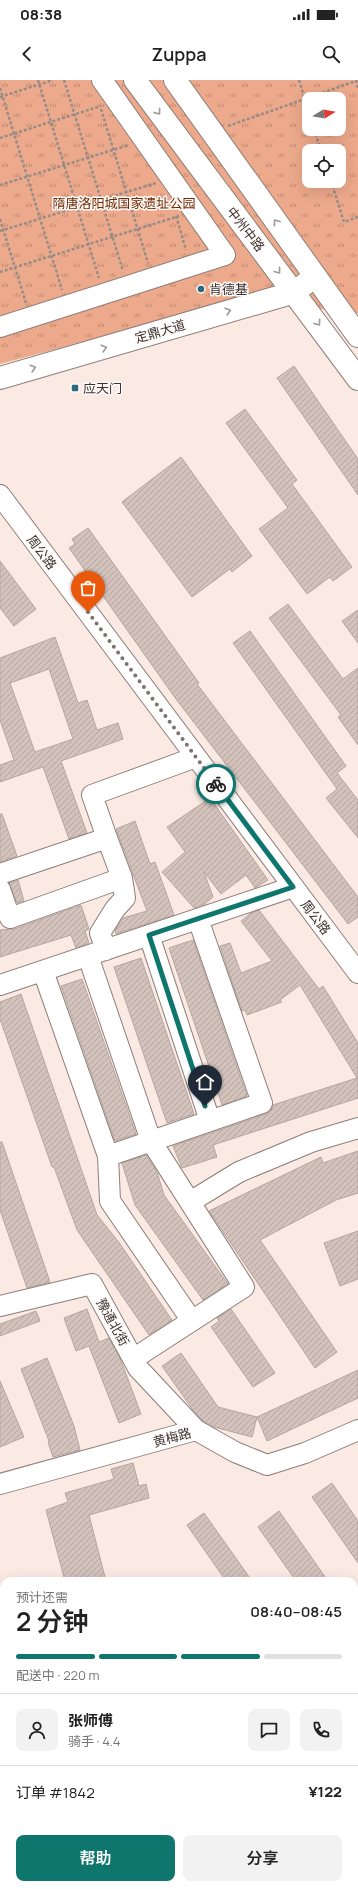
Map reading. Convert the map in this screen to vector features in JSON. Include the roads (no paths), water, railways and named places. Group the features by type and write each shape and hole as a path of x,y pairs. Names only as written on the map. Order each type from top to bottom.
{"main road":[{"name":"中州中路","path":"135,80 358,379"},
{"path":"175,80 358,336"},
{"name":"定鼎大道","path":"0,378 294,292 315,276"}],"street":[{"path":"0,327 225,255 145,140 105,102 102,80"},
{"name":"周公路","path":"0,495 358,973"},
{"path":"133,1359 244,1287 151,1141 97,953 100,933 115,909 125,898 122,878 92,795 196,757"},
{"path":"0,874 107,838"},
{"path":"0,889 10,918 122,878"},
{"path":"0,985 293,887"},
{"path":"108,1156 262,1103 198,919"},
{"path":"149,935 210,1121"},
{"path":"44,971 108,1156 110,1201 192,1321"},
{"path":"190,1202 239,1172 311,1142 358,1128"},
{"name":"豫通北街","path":"0,1306 92,1284 138,1368 196,1430"},
{"name":"黄梅路","path":"0,1484 196,1430 235,1452 267,1465 305,1453 358,1430"}],"place":[{"name":"肯德基","path":"201,289"},
{"name":"应天门","path":"75,388"}],"park label":[{"name":"隋唐洛阳城国家遗址公园","path":"124,203"}]}
